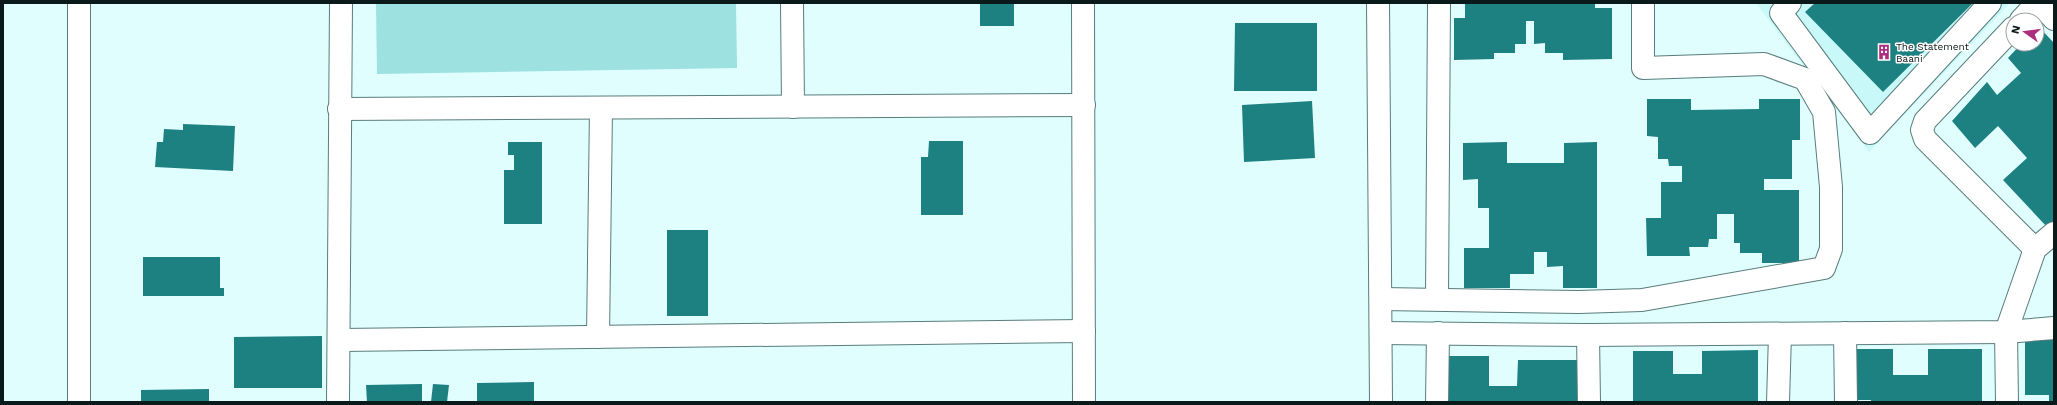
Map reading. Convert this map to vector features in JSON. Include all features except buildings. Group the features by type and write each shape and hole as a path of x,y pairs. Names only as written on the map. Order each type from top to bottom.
{"street":[{"path":"79,3 79,402"},
{"path":"338,402 340,340 339,109 341,3"},
{"path":"792,3 793,107"},
{"path":"1083,3 1084,402"},
{"path":"1378,3 1381,402"},
{"path":"1436,299 1439,3"},
{"path":"1381,299 1579,302 1642,300 1824,268 1831,249 1830,187 1824,112 1805,79 1764,64 1643,68 1642,3"},
{"path":"1790,3 1781,13 1870,134 1990,3"},
{"path":"2029,12 2038,3 2054,18"},
{"path":"2005,36 1925,121 1922,130 1925,139 2035,249"},
{"path":"339,109 1084,105"},
{"path":"598,337 601,108"},
{"path":"2007,402 2006,332 2035,249 2054,233"},
{"path":"1381,333 1588,335 1780,334 2006,332 2054,328"},
{"path":"340,340 1084,331"},
{"path":"1437,402 1438,333"},
{"path":"1845,333 1846,402"},
{"path":"1778,402 1780,334"},
{"path":"1588,335 1589,402"}],"shaded area":[{"path":"376,3 736,3 737,68 377,74"},
{"path":"1756,3 2010,3 1869,152"}],"place":[{"name":"The Statement Baani","path":"1884,52"}]}
